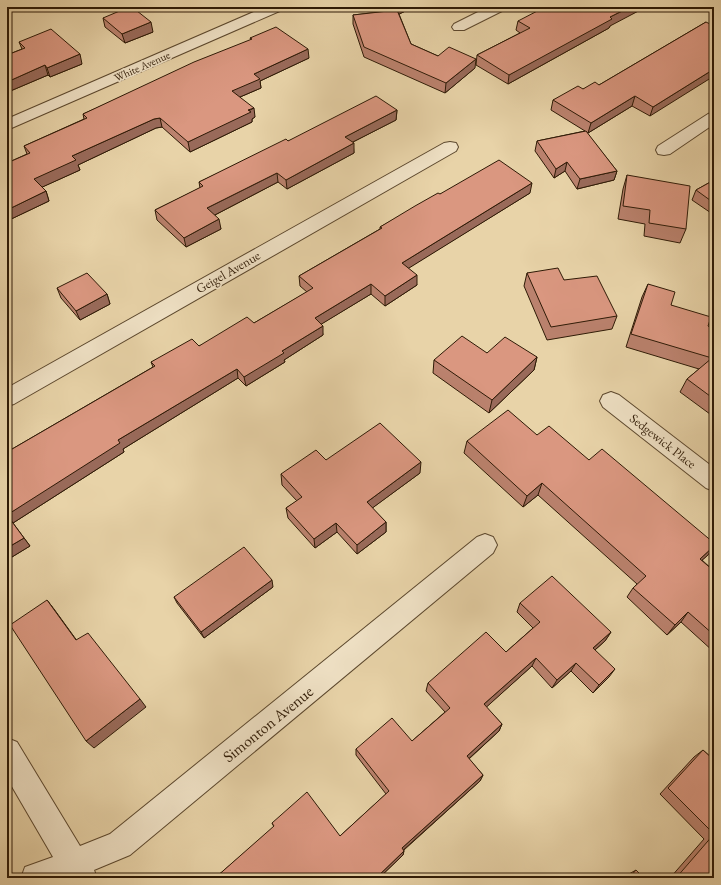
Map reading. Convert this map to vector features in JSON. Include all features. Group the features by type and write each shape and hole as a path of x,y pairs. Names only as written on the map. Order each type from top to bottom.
{"street":[{"name":"White Avenue","path":"7,125 274,7"},
{"path":"459,27 499,7"},
{"path":"664,150 714,117"},
{"name":"Geigel Avenue","path":"7,398 450,146"},
{"name":"Sedgewick Place","path":"611,401 714,481"},
{"name":"Simonton Avenue","path":"36,878 77,871 120,845 485,545"},
{"path":"7,752 77,871"}],"building":[{"path":"132,7 151,22 122,34 103,18"},
{"path":"545,7 630,7 610,17 612,19 509,75 477,55 530,28 518,21"},
{"path":"397,10 411,44 438,56 449,47 476,59 446,83 364,47 353,15"},
{"path":"706,22 714,26 714,69 653,107 635,96 591,123 553,100 578,86 583,89 595,82 599,85"},
{"path":"276,27 308,49 254,74 260,79 232,91 254,108 248,110 251,112 188,142 160,118 154,119 72,156 76,160 34,179 46,191 7,210 7,163 30,153 24,146 87,118 83,114 194,62 252,39 250,38"},
{"path":"51,29 80,54 47,68 45,65 7,82 7,55 25,48 19,42"},
{"path":"376,96 397,110 345,137 354,143 286,180 277,173 207,208 219,219 184,238 155,210 203,186 199,182 286,139 288,141"},
{"path":"586,131 617,171 580,179 567,162 556,169 537,141"},
{"path":"499,160 532,183 402,263 417,275 385,296 371,284 315,318 323,326 282,351 284,353 244,377 237,369 118,440 120,443 7,515 7,452 155,366 151,362 192,339 199,346 247,317 254,323 313,288 299,276 382,228 380,227 415,206 438,193 440,194"},
{"path":"627,175 690,186 686,229 649,223 650,210 623,206"},
{"path":"714,180 714,203 696,190"},
{"path":"558,268 564,280 597,276 617,316 551,327 527,273"},
{"path":"87,273 107,294 76,311 57,288"},
{"path":"648,284 675,292 671,305 711,317 708,326 714,330 714,399 687,379 712,358 631,334"},
{"path":"462,336 487,353 505,337 537,357 492,400 434,360"},
{"path":"508,410 537,435 549,426 589,460 602,449 714,543 714,546 700,559 714,571 714,635 688,612 675,625 633,588 646,576 542,483 527,496 467,441"},
{"path":"380,423 421,462 367,502 386,522 357,545 336,523 314,539 286,508 302,497 281,474 316,450 326,460"},
{"path":"7,515 24,538 7,548"},
{"path":"244,547 272,580 201,632 174,597"},
{"path":"552,576 611,632 593,648 615,669 599,685 576,663 557,680 536,658 484,704 502,724 467,756 483,775 402,848 404,851 376,878 215,878 274,826 272,823 307,792 340,836 389,791 356,749 392,718 412,741 450,708 428,683 486,632 506,652 540,622 520,603"},
{"path":"47,600 76,640 88,633 140,699 86,741 10,625"},
{"path":"703,750 714,760 714,834 668,788"},
{"path":"714,834 714,878 676,878"},
{"path":"636,870 644,878 629,878"}]}
